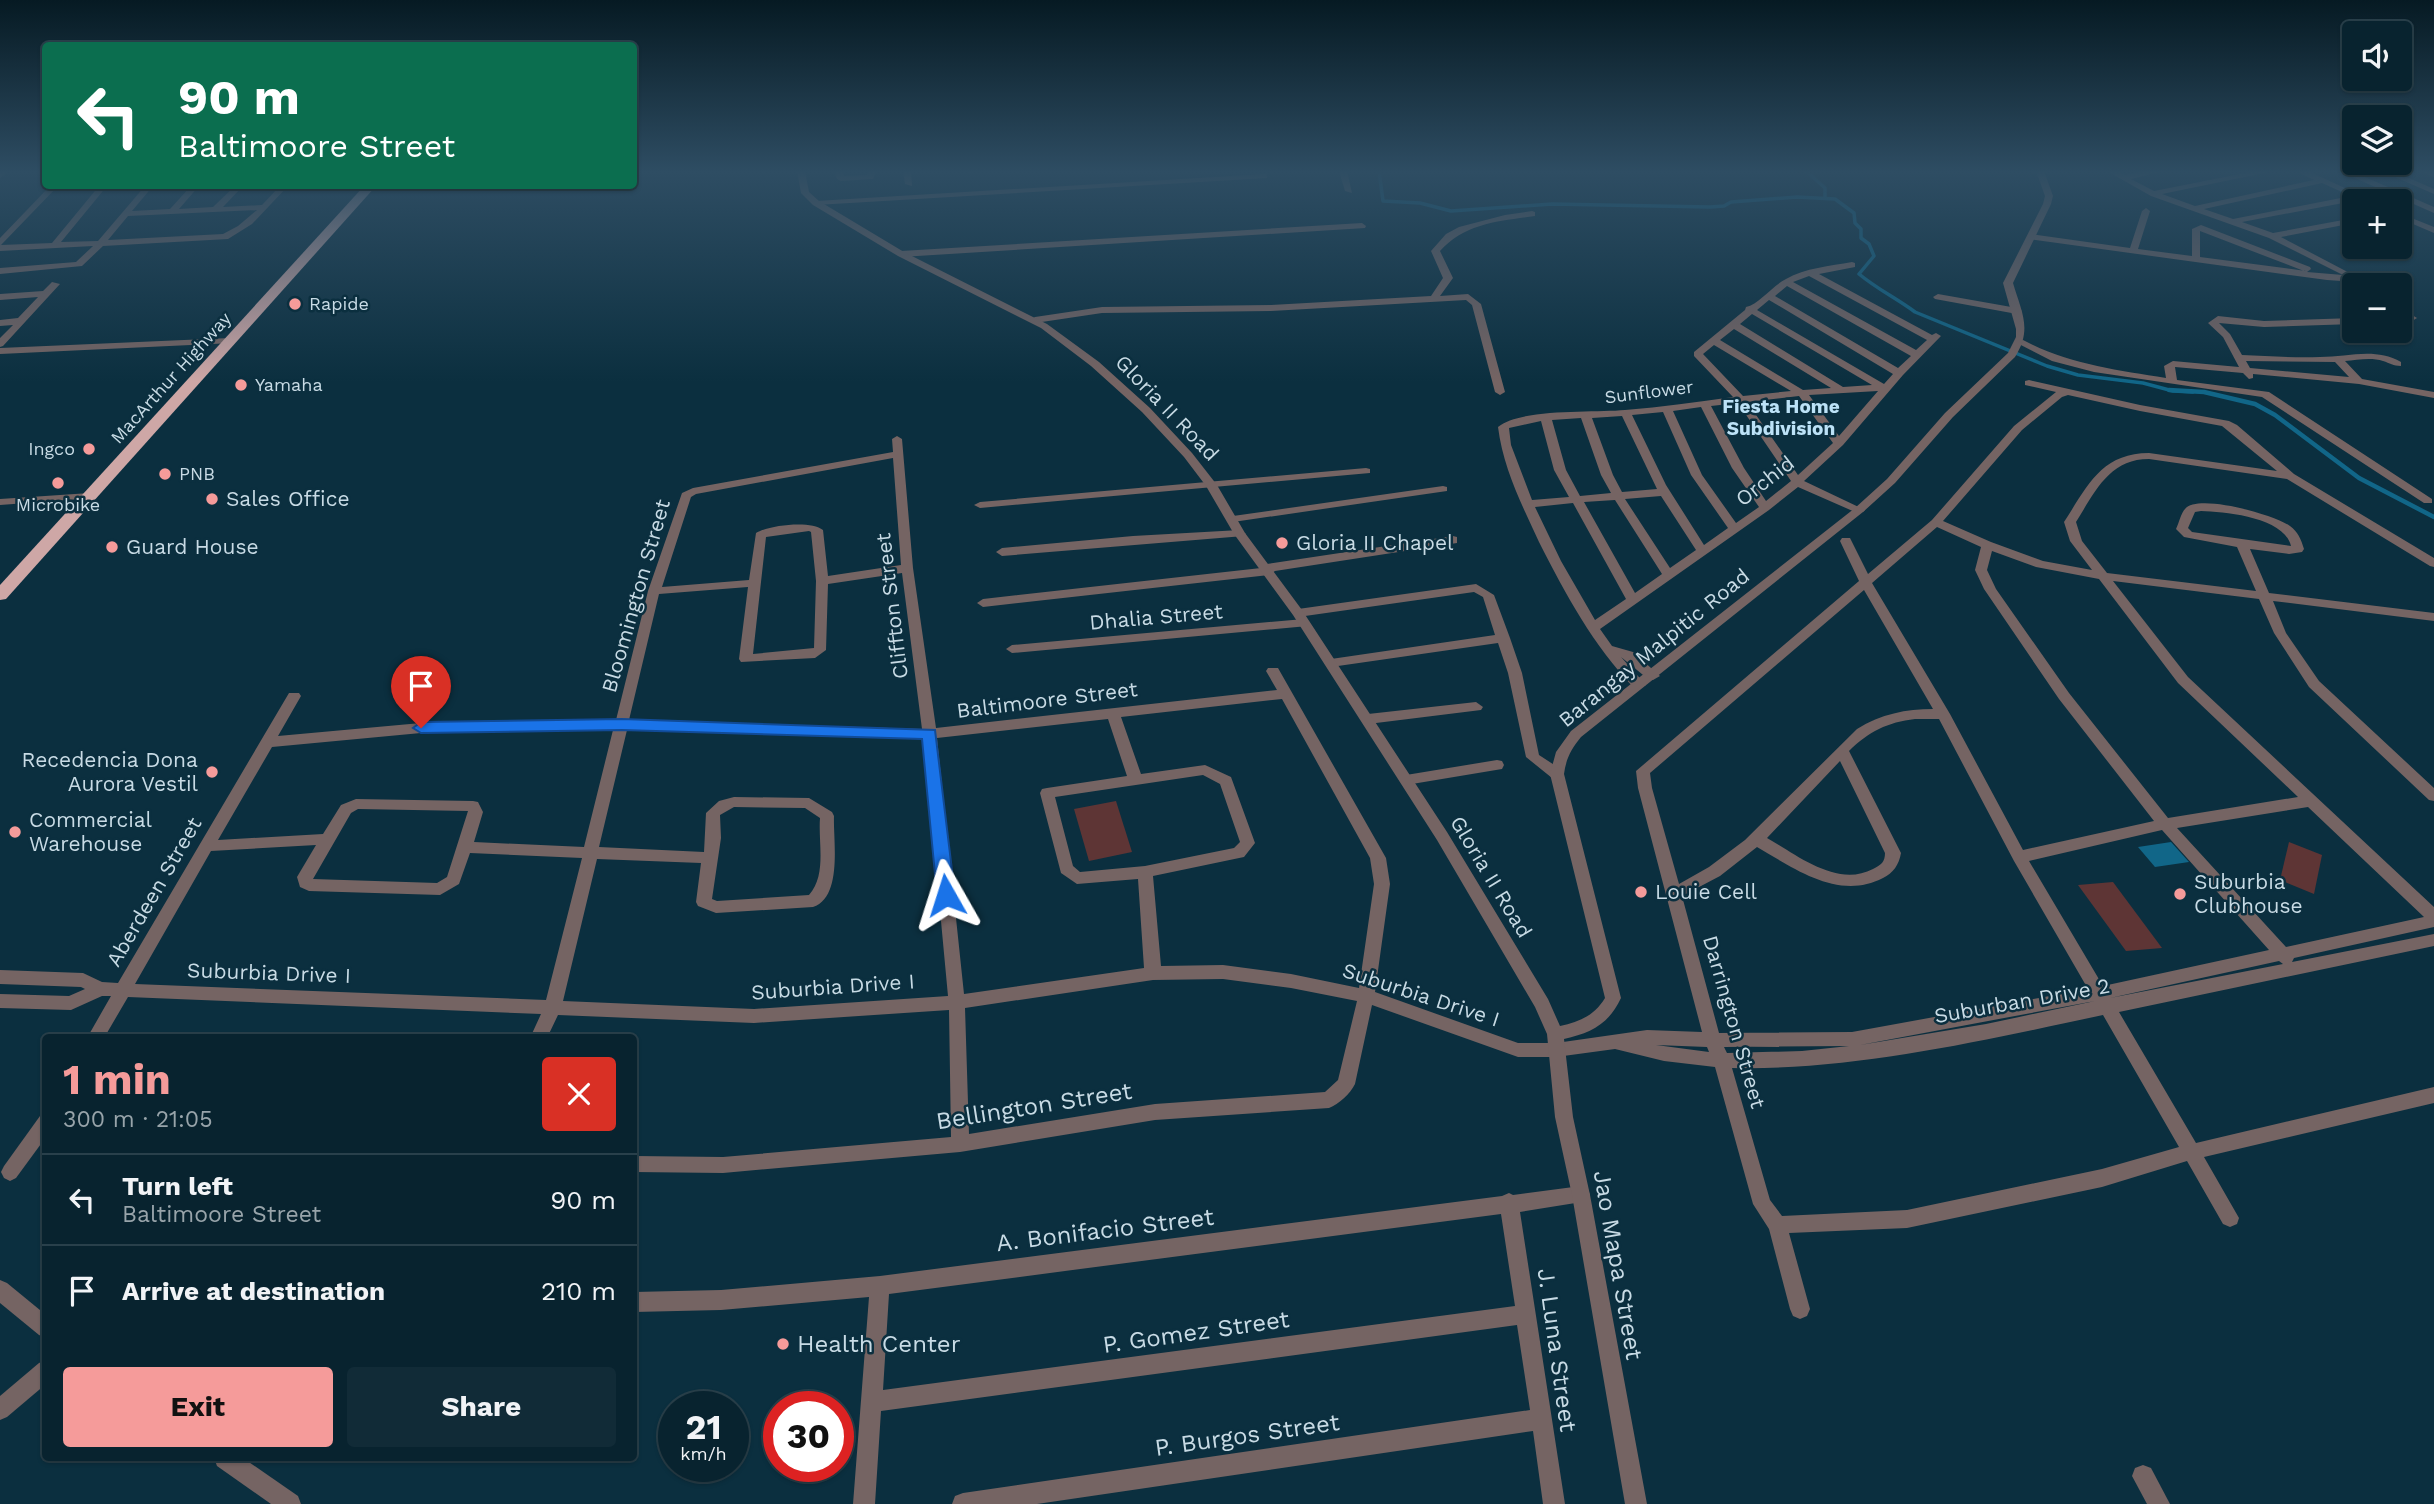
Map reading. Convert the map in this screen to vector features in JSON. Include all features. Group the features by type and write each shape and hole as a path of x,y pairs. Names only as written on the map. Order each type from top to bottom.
{"highway":[{"name":"MacArthur Highway","path":"0,595 320,241"}],"street":[{"path":"0,246 99,241"},
{"path":"0,271 74,265 103,241"},
{"name":"Gloria II Road","path":"880,241 1035,320 1086,356 1124,389 1188,455 1211,485 1240,534 1301,618 1406,779 1483,902 1542,1004 1556,1042"},
{"path":"901,254 1112,241"},
{"path":"1435,297 1448,278 1435,251 1444,241"},
{"path":"2029,241 2008,283 2023,324 2017,347 2070,363 2172,382 2265,394"},
{"path":"2062,241 2356,279 2282,241"},
{"path":"2133,251 2136,241"},
{"path":"2196,241 2196,260"},
{"path":"2237,241 2327,277"},
{"path":"1852,265 1786,282 1749,309 1734,325 1697,354 1740,399 1797,482 1859,510"},
{"name":"Orchid","path":"1592,628 1765,508 1797,482 1839,443 1934,337 1812,274"},
{"path":"1786,282 1917,355"},
{"path":"0,344 55,284"},
{"path":"0,297 44,294"},
{"path":"1767,295 1899,373"},
{"path":"1035,320 1102,310 1271,309 1465,296 1474,300 1500,392"},
{"path":"1938,297 2017,311"},
{"path":"1749,309 1885,389"},
{"path":"2342,321 2264,324 2218,319 2213,323 2227,336 2244,370 2265,394 2428,501"},
{"path":"0,323 19,321"},
{"path":"1734,325 1840,389"},
{"path":"0,351 230,341"},
{"path":"1714,341 1803,394 1839,443"},
{"name":"Barangay Malpitic Road","path":"1557,774 1557,761 1576,734 1653,676 1859,510 1891,481 1949,415 2017,347"},
{"path":"2239,358 2381,357 2389,358 2397,364"},
{"path":"2337,359 2358,381"},
{"path":"2172,382 2169,366 2173,365 2358,381 2434,395"},
{"path":"2029,383 2225,423 2290,476 2434,563"},
{"name":"Sunflower","path":"1527,504 1503,426 1509,423 1840,389 1885,389"},
{"path":"1866,583 1936,522 2018,428 2058,395 2066,392"},
{"path":"1704,403 1738,468 1765,508"},
{"path":"1666,408 1697,475 1735,529"},
{"path":"1626,413 1640,452 1703,551"},
{"path":"1586,417 1607,475 1618,496 1669,575"},
{"path":"1545,419 1560,470 1633,601"},
{"name":"Cliffton Street","path":"897,447 957,1002 960,1144"},
{"name":"Bloomington Street","path":"540,1034 553,1007 654,591 690,491 897,447"},
{"path":"2290,476 2149,456 2126,458 2096,482 2070,522 2076,541 2183,680 2434,919"},
{"path":"980,505 1366,471"},
{"path":"1233,519 1444,489"},
{"path":"1639,685 1628,664 1628,655 1607,649 1592,628 1527,504 1663,492"},
{"path":"0,502 90,496"},
{"path":"2200,506 2249,514 2282,526 2294,535 2299,544 2298,549 2289,550 2242,544 2188,535 2182,529 2190,509 2200,506"},
{"path":"1936,522 1987,545 2040,564 2102,576 2434,617"},
{"path":"810,527 817,530 822,582 819,652 751,660 745,655 754,583 760,535 765,532 810,527"},
{"path":"1002,552 1240,534"},
{"path":"983,603 1268,569 1453,540"},
{"path":"1846,541 1866,583 1943,714 2019,857 2230,1218"},
{"path":"2242,544 2280,633 2314,684 2434,795"},
{"path":"1987,545 1981,570 1990,589 2064,696 2165,824 2295,966"},
{"path":"822,582 908,568"},
{"path":"654,591 754,583"},
{"name":"Darrington Street","path":"1777,1225 1762,1204 1722,1062 1713,1041 1645,788 1643,771 1866,583"},
{"name":"Dhalia Street","path":"1012,649 1301,618 1476,588 1488,595 1504,638 1534,757 1557,774"},
{"path":"1331,663 1504,638"},
{"path":"1628,664 1653,676"},
{"name":"Bellington Street","path":"637,1164 723,1165 960,1144 1154,1112 1329,1100 1346,1084 1366,996 1382,884 1378,858 1273,671"},
{"name":"Baltimoore Street","path":"268,742 399,729 622,724 930,734 1285,694"},
{"name":"Aberdeen Street","path":"97,1034 294,696"},
{"path":"1368,719 1476,707"},
{"path":"1113,713 1135,779"},
{"path":"1674,892 1698,883 1758,840 1842,751 1869,728 1903,714 1943,714"},
{"path":"1758,840 1816,873 1835,880 1877,876 1890,866 1893,853 1842,751"},
{"path":"1406,779 1497,765"},
{"path":"1205,770 1217,774 1226,781 1248,843 1239,853 1145,872 1077,878 1066,869 1046,796 1050,791 1135,779 1205,770"},
{"path":"1556,1042 1606,1013 1613,998 1557,774"},
{"path":"2019,857 2165,824 2309,801"},
{"path":"734,802 801,802 809,803 827,816 826,881 822,893 813,901 709,906 704,902 704,894 711,858 716,834 713,813 724,805 734,802"},
{"path":"356,804 473,806 476,812 465,847 454,880 440,889 309,886 305,883 305,877 346,809 356,804"},
{"path":"207,846 329,839"},
{"path":"465,847 711,858"},
{"path":"1145,872 1153,973"},
{"name":"Suburban Drive 2","path":"1556,1042 1614,1042 1647,1037 1713,1041 1852,1039 2104,1001 2282,954 2434,919"},
{"name":"Suburban Drive 2","path":"1614,1042 1653,1054 1722,1062 1861,1053 2104,1001 2434,940"},
{"name":"Suburbia Drive I","path":"0,977 83,980 100,989 754,1016 957,1002 1153,973 1223,972 1291,981 1366,996 1518,1050 1556,1042"},
{"name":"Suburbia Drive I","path":"0,1001 71,1003 100,989"},
{"name":"Jao Mapa Street","path":"1556,1042 1564,1117 1581,1195 1636,1504"},
{"path":"1800,1309 1777,1225 1907,1219 2102,1178 2191,1152 2434,1094"},
{"path":"10,1172 42,1130"},
{"name":"A. Bonifacio Street","path":"637,1302 721,1300 880,1286 1509,1202 1581,1195"},
{"name":"J. Luna Street","path":"1509,1202 1554,1504"},
{"path":"864,1504 880,1286"},
{"path":"0,1290 42,1325"},
{"name":"P. Gomez Street","path":"873,1402 1527,1314"},
{"path":"0,1410 42,1373"},
{"name":"P. Burgos Street","path":"963,1504 1540,1419"},
{"path":"229,1461 290,1504"},
{"path":"2143,1476 2159,1504"}],"shaded area":[{"path":"1116,801 1132,852 1089,861 1074,809"},
{"path":"2289,842 2322,855 2314,894 2280,880"},
{"path":"2113,882 2162,948 2126,951 2078,885"}],"water":[{"path":"2171,842 2189,862 2155,867 2138,847"}],"waterway":[{"path":"1865,241 1874,256 1859,274 1915,312 2047,366 2078,375 2143,383 2169,390"},
{"path":"2169,390 2204,392 2255,404 2275,415 2359,478 2434,517"},
{"path":"2169,390 2193,392"}],"place":[{"name":"Rapide","path":"295,304"},
{"name":"Yamaha","path":"241,385"},
{"name":"Ingco","path":"89,449"},
{"name":"PNB","path":"165,474"},
{"name":"Microbike","path":"58,483"},
{"name":"Sales Office","path":"212,499"},
{"name":"Gloria II Chapel","path":"1282,543"},
{"name":"Guard House","path":"112,547"},
{"name":"Recedencia Dona Aurora Vestil","path":"212,772"},
{"name":"Commercial Warehouse","path":"15,832"},
{"name":"Louie Cell","path":"1641,892"},
{"name":"Suburbia Clubhouse","path":"2180,894"},
{"name":"Health Center","path":"783,1344"}],"district":[{"name":"Fiesta Home Subdivision","path":"1781,417"}],"route":[{"path":"421,728 622,724 930,734 946,895"}]}
